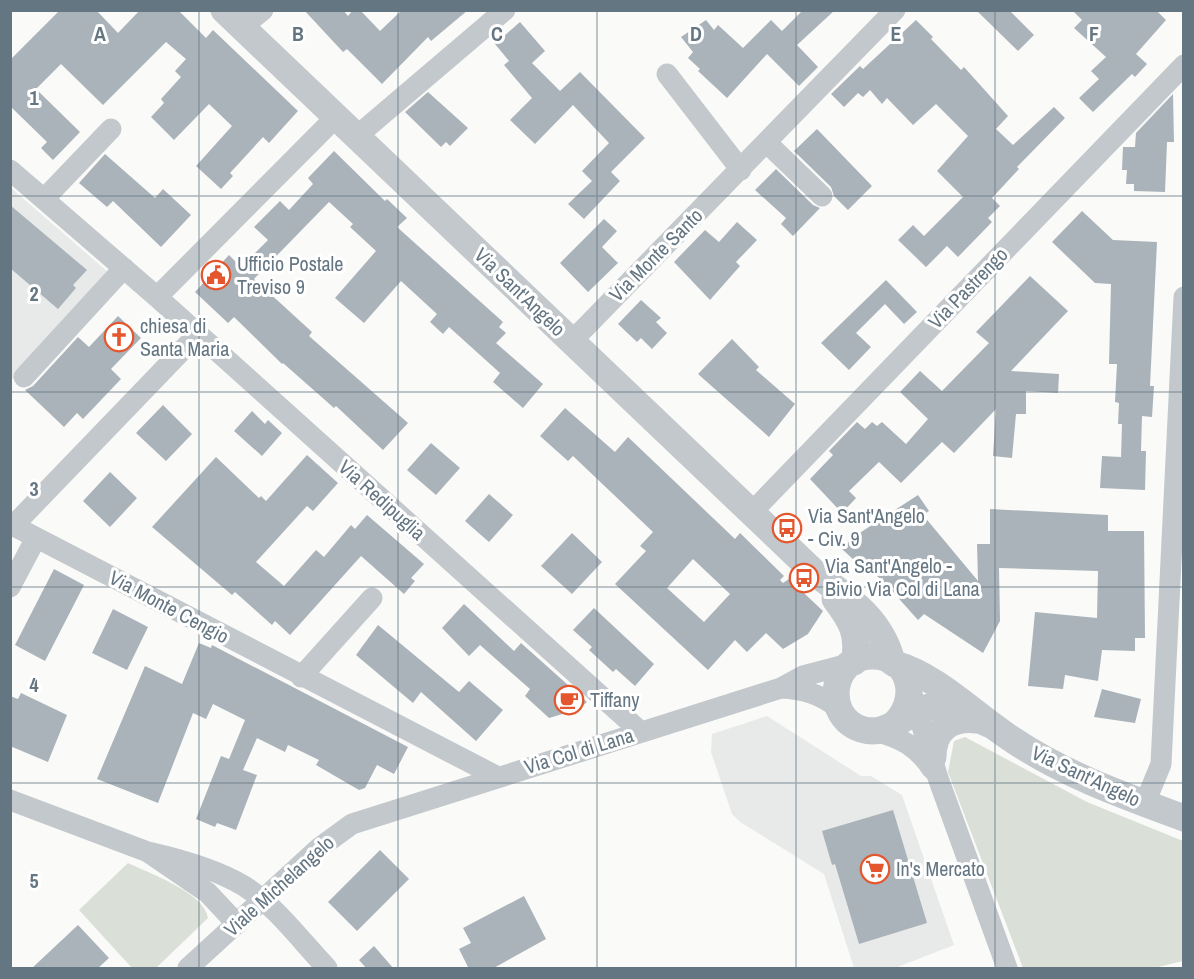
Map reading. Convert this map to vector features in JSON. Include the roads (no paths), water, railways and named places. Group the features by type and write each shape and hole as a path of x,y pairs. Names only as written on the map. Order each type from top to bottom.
{"street":[{"path":"233,19 263,10"},
{"path":"357,136 505,10"},
{"name":"Via Monte Santo","path":"572,341 895,10"},
{"name":"Via Sant'Angelo","path":"233,19 816,574 870,618 884,639 898,669 909,702 900,719 884,728"},
{"name":"Via Pastrengo","path":"752,512 1184,65"},
{"path":"668,74 741,170"},
{"path":"157,297 336,117"},
{"path":"44,199 111,129"},
{"path":"767,143 822,196"},
{"name":"Via Redipuglia","path":"10,170 157,297 641,732"},
{"path":"24,378 124,268"},
{"path":"1144,803 1161,764 1184,297"},
{"path":"12,525 197,335"},
{"name":"Via Monte Cengio","path":"12,525 301,677 498,777"},
{"path":"10,587 36,538"},
{"name":"Via Sant'Angelo","path":"816,574 852,623 857,637 851,663 836,682 835,694 838,708"},
{"path":"301,677 372,598"},
{"name":"Via Sant'Angelo","path":"851,663 874,656 898,669 921,674 985,723 1043,758 1085,779 1184,818"},
{"name":"Via Col di Lana","path":"376,814 781,688 803,676 851,663"},
{"path":"898,669 918,710 936,768 1007,969"},
{"name":"Via Col di Lana","path":"781,688 802,689 821,696 838,708"},
{"name":"Via Sant'Angelo","path":"884,728 918,710 935,706 951,708 985,723"},
{"path":"838,708 854,726 884,728 915,747 936,768"},
{"path":"936,768 933,744 943,726 964,718 985,723"},
{"path":"10,800 243,885 262,900 327,969"},
{"name":"Viale Michelangelo","path":"188,969 336,834 376,814"},
{"path":"148,852 208,893 237,924"}],"place":[{"name":"Ufficio Postale Treviso 9","path":"216,275"},
{"name":"chiesa di Santa Maria","path":"119,337"},
{"name":"Via Sant'Angelo - Civ. 9","path":"787,528"},
{"name":"Via Sant'Angelo - Bivio Via Col di Lana","path":"804,578"},
{"name":"Tiffany","path":"569,700"},
{"name":"In's Mercato","path":"875,869"}]}
